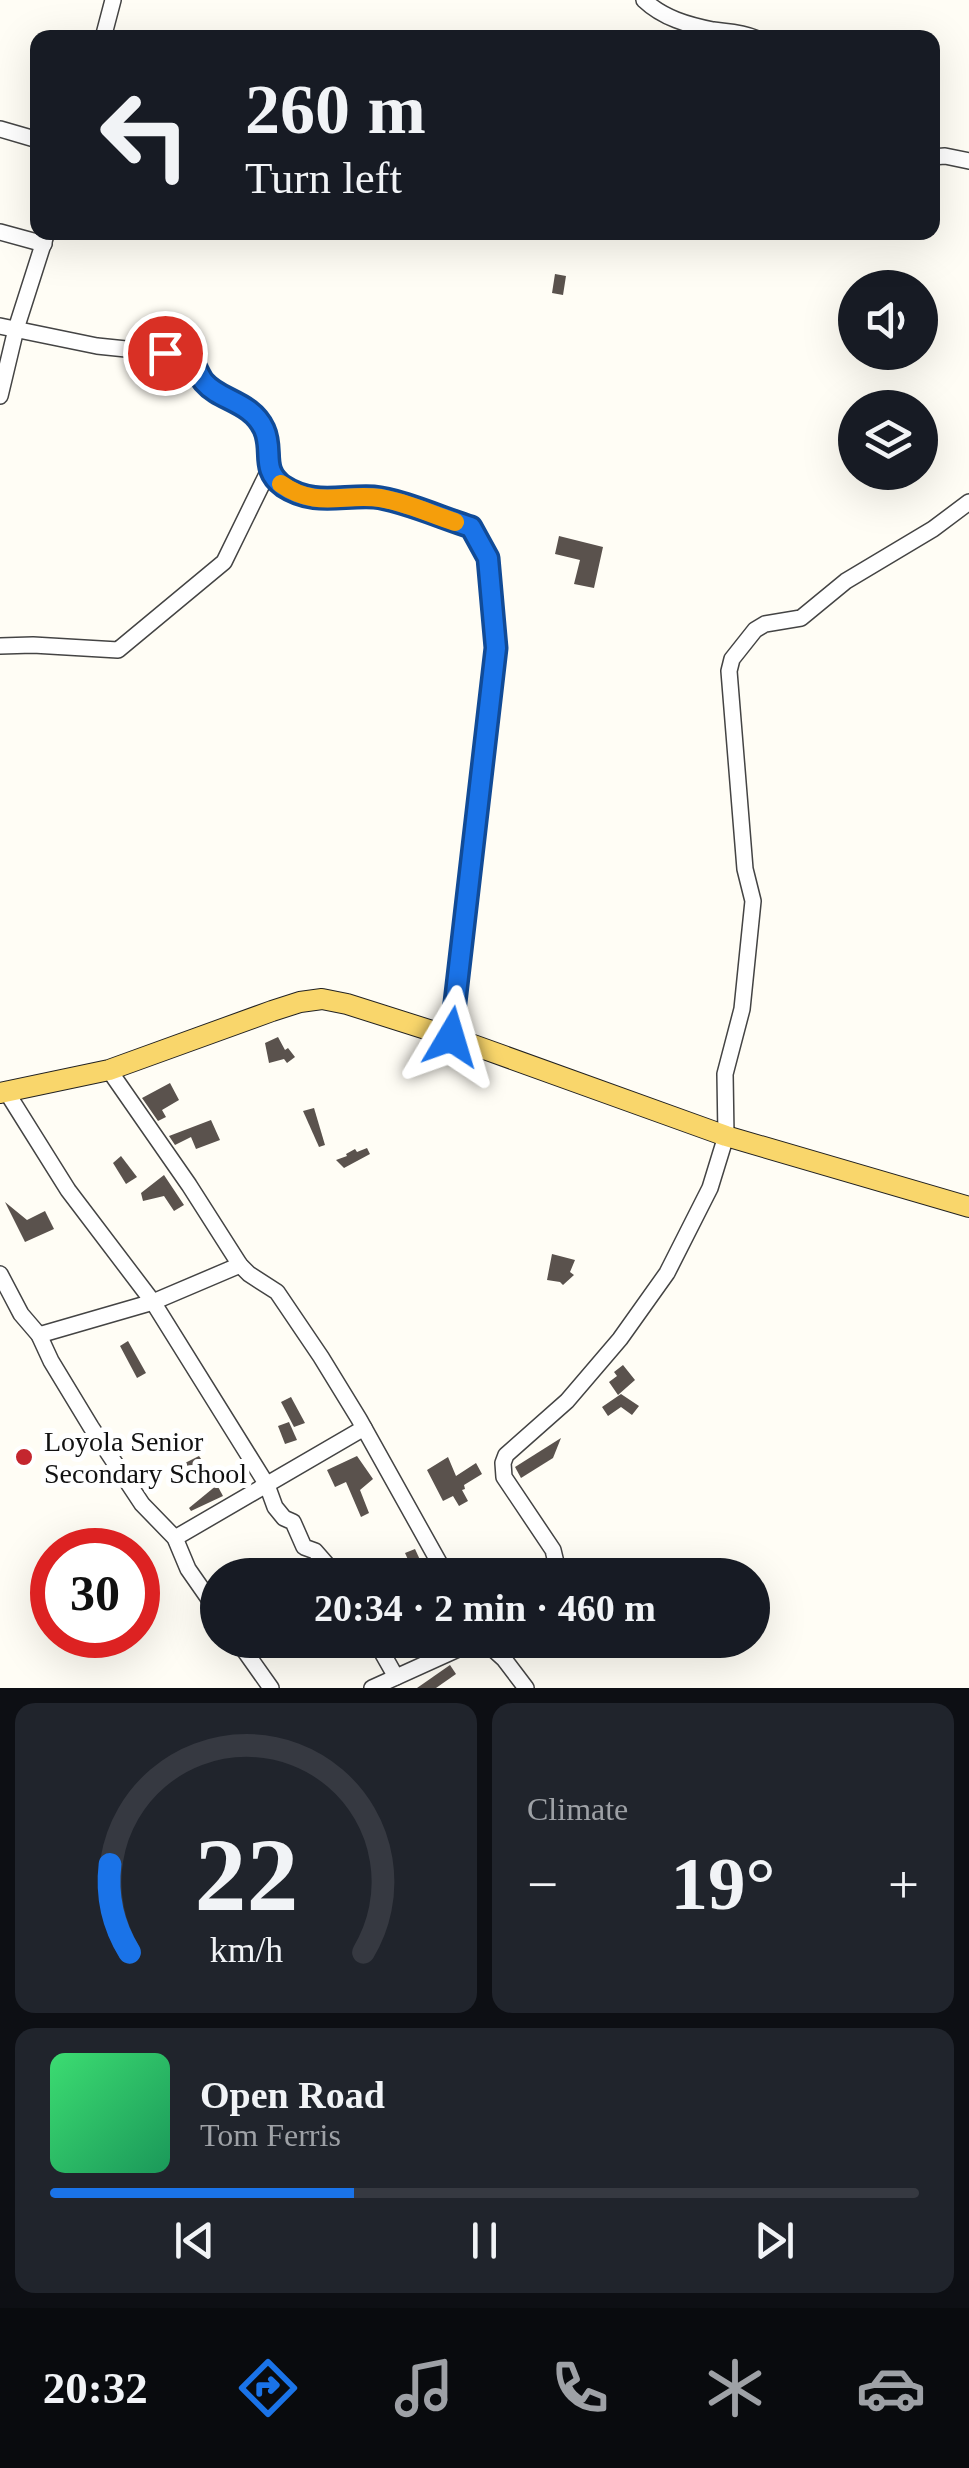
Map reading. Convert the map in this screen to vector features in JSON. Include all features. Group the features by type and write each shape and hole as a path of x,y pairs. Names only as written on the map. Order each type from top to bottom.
{"main road":[{"path":"3,1092 109,1070 272,1011 322,999 451,1037 726,1136 969,1206"}],"street":[{"path":"105,30 113,0"},
{"path":"644,0 675,21 712,30"},
{"path":"0,128 30,137"},
{"path":"940,157 969,161"},
{"path":"0,232 30,236"},
{"path":"0,396 8,328 45,240"},
{"path":"8,328 97,346 165,353 192,362 204,382 244,406 256,418 267,440 269,470 287,488 307,497 328,500 374,497 471,527 488,558 496,648 451,1037"},
{"path":"0,646 118,650 224,562 269,470"},
{"path":"555,1558 504,1477 502,1463 506,1454 591,1375 667,1273 710,1188 726,1136 725,1074 742,1008 752,901 745,869 732,659 760,626 801,618 846,582 934,529 969,502"},
{"path":"109,1070 240,1265 277,1292 321,1357 437,1558"},
{"path":"3,1092 68,1190 153,1302 267,1486 275,1507 293,1522 304,1547 315,1550 322,1558"},
{"path":"39,1335 153,1302 240,1265"},
{"path":"0,1274 20,1314 39,1335 51,1362 126,1482 175,1538 200,1586"},
{"path":"175,1538 364,1428"},
{"path":"250,1658 270,1688"},
{"path":"385,1658 396,1677"},
{"path":"372,1688 443,1658"},
{"path":"503,1658 526,1688"}],"building":[{"path":"555,274 566,276 563,295 552,293"},
{"path":"559,536 603,547 594,588 574,584 580,560 555,554"},
{"path":"278,1037 285,1050 288,1048 295,1057 287,1063 284,1059 269,1063 265,1043"},
{"path":"170,1083 179,1100 162,1110 166,1117 158,1121 142,1098"},
{"path":"314,1108 325,1145 319,1147 303,1111"},
{"path":"211,1120 220,1140 196,1149 191,1137 175,1145 169,1136"},
{"path":"367,1148 370,1154 344,1168 336,1160 355,1149 357,1152"},
{"path":"121,1156 137,1177 126,1184 113,1163"},
{"path":"164,1175 184,1205 174,1211 164,1196 143,1201 141,1193"},
{"path":"5,1202 27,1220 45,1211 54,1229 25,1242"},
{"path":"552,1254 575,1260 570,1272 574,1275 563,1285 547,1280"},
{"path":"128,1341 146,1373 137,1378 120,1346"},
{"path":"623,1365 635,1380 618,1395 609,1382"},
{"path":"621,1394 639,1406 632,1415 621,1407 608,1416 602,1407"},
{"path":"291,1397 305,1423 294,1427 281,1402"},
{"path":"289,1422 297,1440 285,1444 278,1426"},
{"path":"561,1438 553,1458 521,1478 515,1467"},
{"path":"199,1456 210,1472 191,1481 183,1464"},
{"path":"357,1456 373,1479 360,1490 369,1513 361,1517 346,1482 335,1487 327,1470"},
{"path":"448,1457 456,1476 476,1463 482,1474 464,1485 462,1490 468,1501 459,1506 453,1496 443,1501 427,1470"},
{"path":"217,1485 223,1496 191,1511 189,1508"},
{"path":"415,1549 419,1558 407,1558 405,1553"},
{"path":"450,1665 456,1674 436,1688 417,1688"}],"slow traffic":[{"path":"281,484 307,497 388,500 455,522"}],"place":[{"name":"Loyola Senior Secondary School","path":"24,1457"}],"route":[{"path":"165,353 192,362 204,382 244,406 256,418 267,440 269,470 287,488 307,497 328,500 374,497 471,527 488,558 496,648 451,1037"}]}
